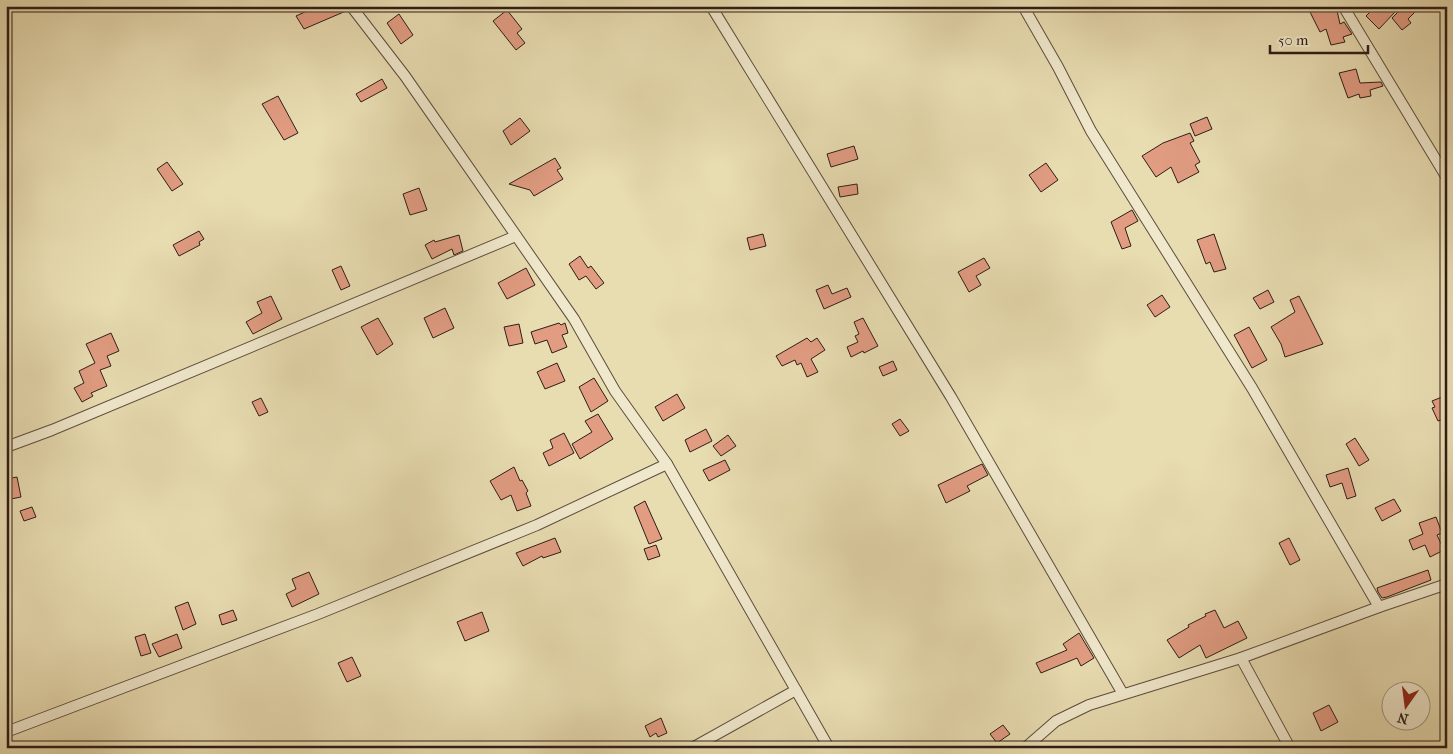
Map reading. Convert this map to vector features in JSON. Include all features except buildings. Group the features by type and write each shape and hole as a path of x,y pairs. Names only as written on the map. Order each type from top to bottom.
{"street":[{"path":"351,6 405,76 574,318 615,391 667,464 828,748"},
{"path":"711,6 951,397 1122,694"},
{"path":"1023,6 1058,67 1091,131 1252,388 1380,607"},
{"path":"1343,6 1447,178"},
{"path":"6,447 61,426 516,236"},
{"path":"6,732 182,667 336,607 537,525 667,464"},
{"path":"1025,748 1056,721 1090,705 1241,658 1447,584"},
{"path":"1241,658 1290,748"},
{"path":"692,748 796,690"}]}
